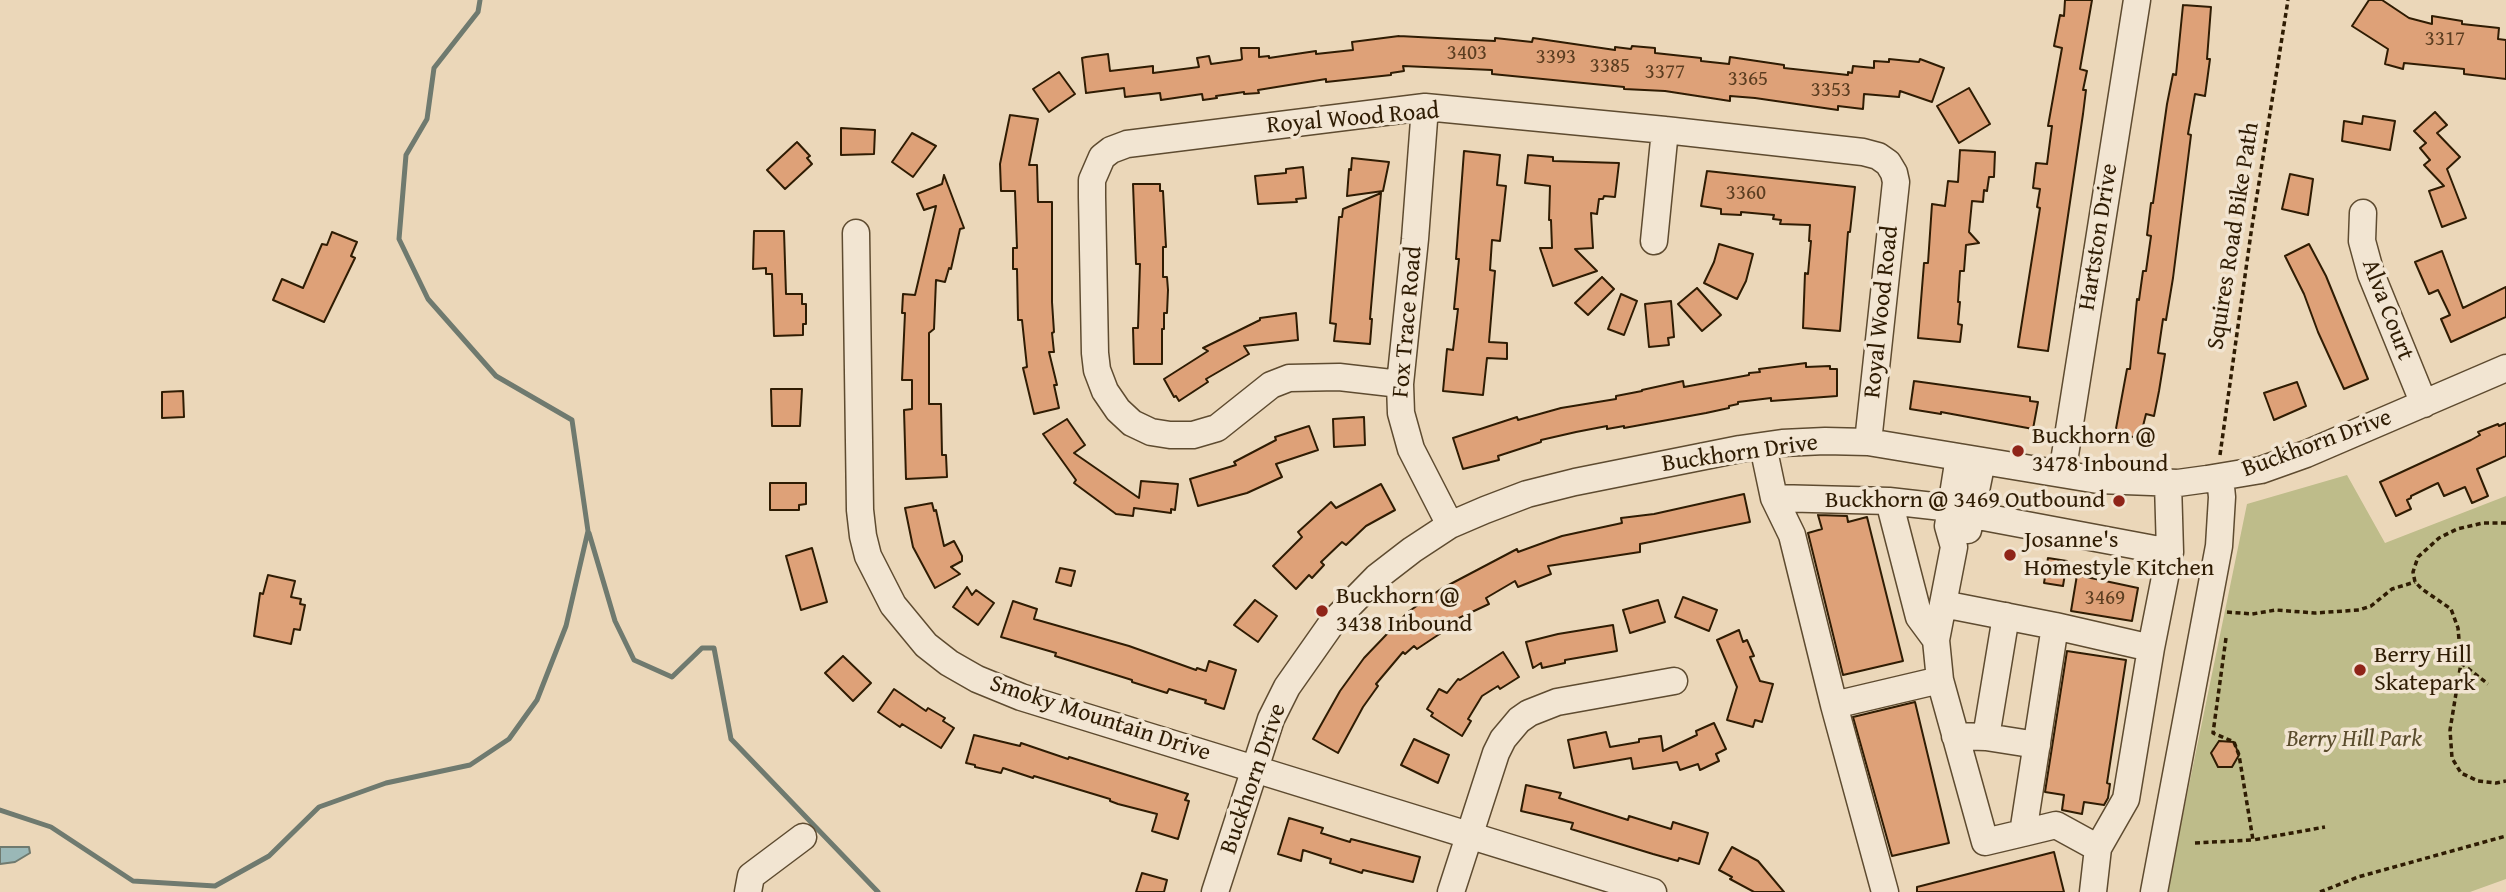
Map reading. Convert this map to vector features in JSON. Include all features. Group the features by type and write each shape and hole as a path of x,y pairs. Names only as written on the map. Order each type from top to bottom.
{"street":[{"name":"Hartston Drive","path":"2062,474 2137,0"},
{"name":"Royal Wood Road","path":"1400,384 1339,377 1289,378 1270,386 1217,428 1193,435 1151,432 1132,422 1118,410 1105,391 1097,370 1095,353 1092,180 1102,157 1111,150 1128,144 1425,107 1863,152 1884,159 1894,173 1896,182 1868,442"},
{"name":"Fox Trace Road","path":"1425,107 1400,384 1401,413 1410,449 1450,525"},
{"path":"1654,241 1665,130"},
{"name":"Alva Court","path":"2363,212 2362,242 2371,274 2424,404"},
{"name":"Smoky Mountain Drive","path":"856,233 860,510 863,536 879,582 907,625 926,645 949,663 988,684 1021,697 1653,892"},
{"name":"Buckhorn Drive","path":"1215,892 1271,719 1287,687 1332,623 1377,577 1450,525 1527,494 1575,482 1763,446 1825,441 1868,442 2120,482 2168,483 2220,477 2261,470 2306,454 2506,368"},
{"path":"1763,446 1773,498 1792,535 1834,705 1885,892"},
{"path":"1970,459 1962,512 1948,526 1954,547 1936,640 1940,680 1984,842 2056,825 2098,848"},
{"path":"2154,892 2221,618 2220,477"},
{"path":"2093,892 2098,848 2126,799 2170,552 2168,483"},
{"path":"1773,498 1889,500 2170,552"},
{"path":"1889,500 1919,617 1936,640"},
{"path":"1943,604 2151,648"},
{"path":"1986,737 2006,616"},
{"path":"2023,833 2055,626"},
{"path":"1834,705 1940,680"},
{"path":"1451,892 1468,835 1503,739 1529,713 1557,702 1674,681"},
{"path":"1955,736 1986,737 2037,745"},
{"path":"748,892 751,876 803,837"}],"path":[{"name":"Squires Road Bike Path","path":"2220,477 2223,424 2288,0"},
{"path":"2506,523 2483,523 2457,528 2439,538 2418,557 2413,572 2415,582 2451,609 2458,628 2461,663 2450,730 2452,758 2461,773 2478,781 2506,781"},
{"path":"2221,618 2276,610 2315,613 2360,610 2371,606 2392,589 2415,582"},
{"path":"2226,638 2213,733 2234,742 2239,755 2253,840"},
{"path":"2461,663 2488,684"},
{"path":"2195,843 2253,840 2325,827"},
{"path":"2320,892 2358,877 2506,835"}],"green space":[{"name":"Berry Hill Park","path":"2347,475 2385,543 2506,496 2506,879 2470,892 2167,892 2247,504"}],"water":[{"path":"0,847 29,847 30,853 15,862 0,864"}],"building":[{"path":"2065,0 2092,0 2080,69 2087,71 2083,90 2086,90 2083,114 2048,351 2018,347 2040,208 2037,207 2040,189 2033,188 2036,163 2047,164 2052,126 2048,126 2062,48 2054,46 2060,15 2064,16"},
{"path":"2369,0 2382,0 2409,18 2432,24 2432,16 2462,21 2462,24 2499,28 2498,39 2506,40 2506,79 2464,74 2464,69 2404,63 2403,69 2385,64 2388,49 2352,26"},
{"path":"2183,5 2211,7 2207,59 2210,59 2205,96 2195,94 2188,134 2191,135 2173,278 2158,353 2165,354 2159,391 2154,416 2146,414 2140,438 2115,434 2127,369 2130,369 2137,299 2139,300 2143,271 2146,271 2151,236 2147,235 2151,203 2167,104 2173,74 2176,75"},
{"path":"1399,36 1495,41 1495,38 1532,42 1533,38 1615,50 1615,47 1631,49 1632,46 1655,48 1655,53 1701,58 1701,61 1729,64 1730,57 1784,65 1784,68 1848,75 1848,72 1852,73 1853,66 1874,68 1874,61 1889,62 1889,59 1919,62 1920,59 1944,68 1932,102 1900,91 1899,97 1864,94 1863,109 1838,106 1838,110 1755,98 1730,96 1730,101 1665,91 1492,74 1492,70 1403,66 1404,71 1391,75 1326,82 1326,79 1258,90 1259,93 1244,92 1203,100 1202,94 1161,100 1160,93 1125,97 1124,88 1086,93 1082,58 1086,57 1108,54 1110,71 1153,66 1153,73 1199,67 1197,58 1209,56 1211,64 1240,60 1241,48 1259,48 1259,57 1269,58 1316,51 1316,54 1353,50 1352,42"},
{"path":"1059,72 1075,94 1049,112 1033,89"},
{"path":"1969,88 1990,124 1959,143 1937,106"},
{"path":"2435,112 2447,125 2437,133 2460,157 2447,169 2466,218 2442,227 2429,191 2444,186 2424,165 2430,160 2420,148 2426,143 2414,131"},
{"path":"1010,115 1038,119 1029,165 1037,165 1038,202 1052,202 1054,352 1049,352 1059,408 1034,414 1023,368 1027,367 1022,320 1018,320 1017,269 1013,269 1013,248 1017,248 1015,191 1001,191 1000,164"},
{"path":"2363,116 2395,121 2390,150 2342,141 2344,121 2362,124"},
{"path":"841,128 875,130 874,154 841,155"},
{"path":"912,133 936,146 913,177 892,162"},
{"path":"797,142 810,156 807,158 812,164 785,189 767,170"},
{"path":"1960,150 1995,152 1994,177 1989,177 1983,202 1972,201 1969,232 1979,243 1966,245 1964,271 1960,271 1960,342 1918,338 1924,263 1928,263 1932,204 1945,206 1948,181 1958,182"},
{"path":"1464,151 1500,155 1497,185 1506,186 1500,241 1492,240 1490,270 1495,271 1489,342 1507,343 1507,359 1487,358 1483,395 1443,391 1447,349 1453,350 1458,309 1454,309"},
{"path":"1528,155 1553,157 1553,161 1619,163 1615,197 1604,196 1599,199 1597,214 1591,213 1593,248 1575,249 1597,271 1553,286 1540,248 1552,248 1550,186 1525,183"},
{"path":"1352,158 1389,162 1383,191 1347,196"},
{"path":"1303,167 1306,198 1296,199 1297,202 1258,204 1255,176 1286,173 1286,169"},
{"path":"1707,171 1855,187 1848,232 1840,331 1803,328 1810,225 1780,224 1781,220 1773,219 1774,215 1741,212 1741,215 1721,214 1721,209 1701,206"},
{"path":"2290,174 2313,179 2308,215 2282,209"},
{"path":"944,175 964,228 960,229 951,269 949,268 945,282 936,280 934,329 929,333 929,404 941,404 942,455 946,455 947,477 906,479 904,410 912,409 912,380 902,380 905,313 902,313 903,294 915,295 936,206 924,210 917,194 942,184"},
{"path":"1133,184 1160,184 1160,191 1163,191 1166,247 1163,247 1163,277 1167,277 1168,290 1167,313 1164,313 1162,329 1162,364 1134,364 1133,328 1138,328 1140,264 1136,264"},
{"path":"1381,193 1370,344 1334,341 1336,324 1330,323 1339,217 1342,217 1343,209"},
{"path":"754,231 784,231 786,294 802,294 802,304 806,304 803,335 774,336 772,274 766,274 766,268 753,269"},
{"path":"332,232 357,242 351,256 355,258 324,322 273,300 282,279 303,288 322,244 327,245"},
{"path":"1719,244 1753,254 1746,281 1737,299 1704,283"},
{"path":"2309,244 2326,276 2368,379 2344,389 2285,256"},
{"path":"2442,251 2463,308 2506,287 2506,317 2451,342 2441,319 2450,315 2438,290 2429,294 2415,262"},
{"path":"1602,277 1614,289 1588,315 1575,303"},
{"path":"1697,288 1721,315 1702,331 1678,304"},
{"path":"1621,294 1637,301 1624,335 1608,329"},
{"path":"1671,301 1674,337 1668,338 1669,345 1649,347 1645,304"},
{"path":"1296,313 1298,340 1244,346 1249,354 1206,379 1208,382 1179,401 1174,397 1164,379 1208,351 1203,348 1260,318"},
{"path":"1806,363 1806,367 1830,366 1830,369 1837,369 1837,396 1738,402 1729,408 1706,413 1624,428 1607,429 1607,426 1576,432 1541,440 1498,456 1499,460 1463,469 1453,438 1517,417 1518,420 1561,408 1616,399 1616,396 1683,381 1684,387 1749,375 1760,372 1759,369"},
{"path":"1914,381 2030,397 2030,401 2038,402 2033,429 1910,409"},
{"path":"2297,382 2306,406 2274,420 2264,393"},
{"path":"771,389 802,389 800,426 772,426"},
{"path":"183,391 184,417 162,418 162,392"},
{"path":"1364,417 1365,445 1334,447 1333,419"},
{"path":"1067,419 1085,445 1074,453 1139,498 1141,481 1178,484 1175,510 1171,509 1171,513 1134,508 1133,516 1116,514 1074,483 1076,480 1043,434"},
{"path":"2506,423 2506,456 2477,469 2488,496 2472,503 2465,487 2444,496 2438,483 2411,496 2407,500 2411,509 2396,516 2380,482 2471,440 2480,435 2478,432"},
{"path":"1309,426 1318,450 1276,464 1282,477 1247,493 1198,506 1190,479 1236,465 1234,462 1276,440 1275,437"},
{"path":"770,483 806,483 806,504 799,505 799,510 770,510"},
{"path":"1381,484 1395,510 1366,526 1346,545 1342,542 1321,562 1324,565 1312,578 1309,575 1296,589 1273,566 1302,537 1298,532 1331,502 1336,508"},
{"path":"1744,494 1750,522 1640,544 1640,552 1548,566 1551,574 1518,587 1515,581 1486,598 1489,604 1444,625 1447,629 1417,649 1414,646 1405,654 1403,652 1376,684 1378,686 1363,707 1338,753 1313,739 1340,691 1364,658 1408,612 1441,589 1517,549 1518,552 1562,536 1622,523 1621,518 1654,514"},
{"path":"932,503 944,546 954,541 962,556 962,561 951,567 960,574 935,588 913,547 905,508"},
{"path":"1818,515 1847,516 1848,522 1867,517 1903,661 1843,675 1808,533 1822,529"},
{"path":"812,548 827,602 801,610 786,556"},
{"path":"2048,558 2067,561 2063,586 2044,583"},
{"path":"1060,568 1075,571 1071,586 1056,582"},
{"path":"268,575 295,581 291,597 301,599 300,604 305,605 300,630 294,629 291,644 254,636 260,593 263,594"},
{"path":"2077,575 2138,588 2132,621 2071,611"},
{"path":"967,587 972,595 976,590 994,603 978,625 953,607"},
{"path":"1683,597 1717,610 1709,631 1675,617"},
{"path":"1255,600 1277,616 1258,642 1234,625"},
{"path":"1658,600 1665,622 1630,633 1623,610"},
{"path":"1013,601 1037,609 1034,619 1129,646 1196,670 1206,671 1209,661 1236,670 1224,709 1205,703 1206,700 1169,689 1167,693 1055,656 1056,653 1001,637"},
{"path":"1613,625 1617,651 1565,660 1565,663 1542,668 1541,663 1533,668 1526,642"},
{"path":"1739,630 1743,642 1747,640 1754,656 1750,657 1760,681 1773,684 1762,722 1755,720 1753,727 1727,720 1737,687 1717,640"},
{"path":"2067,651 2126,660 2107,783 2110,784 2108,798 2104,805 2084,802 2082,814 2062,810 2064,795 2045,792"},
{"path":"1503,652 1519,677 1482,696 1468,719 1471,721 1462,736 1431,716 1433,713 1427,709 1439,689 1447,693 1458,679"},
{"path":"843,656 871,683 853,701 825,673"},
{"path":"894,689 926,711 928,708 945,718 943,721 954,728 941,748 902,724 900,727 878,712"},
{"path":"1915,702 1949,843 1892,856 1853,717"},
{"path":"1714,723 1726,749 1716,754 1719,761 1700,770 1698,764 1680,770 1677,762 1633,769 1631,758 1574,768 1568,740 1606,732 1610,747 1661,736 1663,751 1697,735 1696,731"},
{"path":"974,735 1020,746 1021,743 1188,794 1185,800 1189,801 1178,839 1152,831 1157,814 1034,776 1033,778 1003,768 1001,773 966,763"},
{"path":"1414,739 1449,755 1438,783 1401,765"},
{"path":"2219,741 2234,742 2239,755 2232,767 2218,767 2211,753"},
{"path":"1526,785 1561,793 1559,798 1628,820 1629,816 1671,829 1673,822 1708,833 1699,864 1653,854 1571,829 1573,823 1521,811"},
{"path":"1289,818 1323,828 1321,833 1350,842 1351,839 1420,857 1413,882 1363,870 1362,873 1330,863 1331,859 1303,850 1301,861 1278,854"},
{"path":"1732,847 1758,861 1784,892 1754,892 1719,870"},
{"path":"2054,852 2064,892 1917,892 1917,887"},
{"path":"1142,873 1167,880 1164,892 1136,892"}],"waterway":[{"path":"0,810 51,827 133,881 215,886 269,856 319,807 386,783 470,765 509,739 537,700 566,626 588,531 572,420 496,376 428,299 399,239 406,155 427,119 434,68 478,12 480,0"},
{"path":"589,533 615,621 634,660 672,677 702,648 714,648 731,739 878,892"}],"place":[{"name":"Buckhorn @ 3478 Inbound","path":"2018,451"},
{"name":"Buckhorn @ 3469 Outbound","path":"2119,501"},
{"name":"Josanne's Homestyle Kitchen","path":"2010,555"},
{"name":"Buckhorn @ 3438 Inbound","path":"1322,611"},
{"name":"Berry Hill Skatepark","path":"2360,670"}]}
